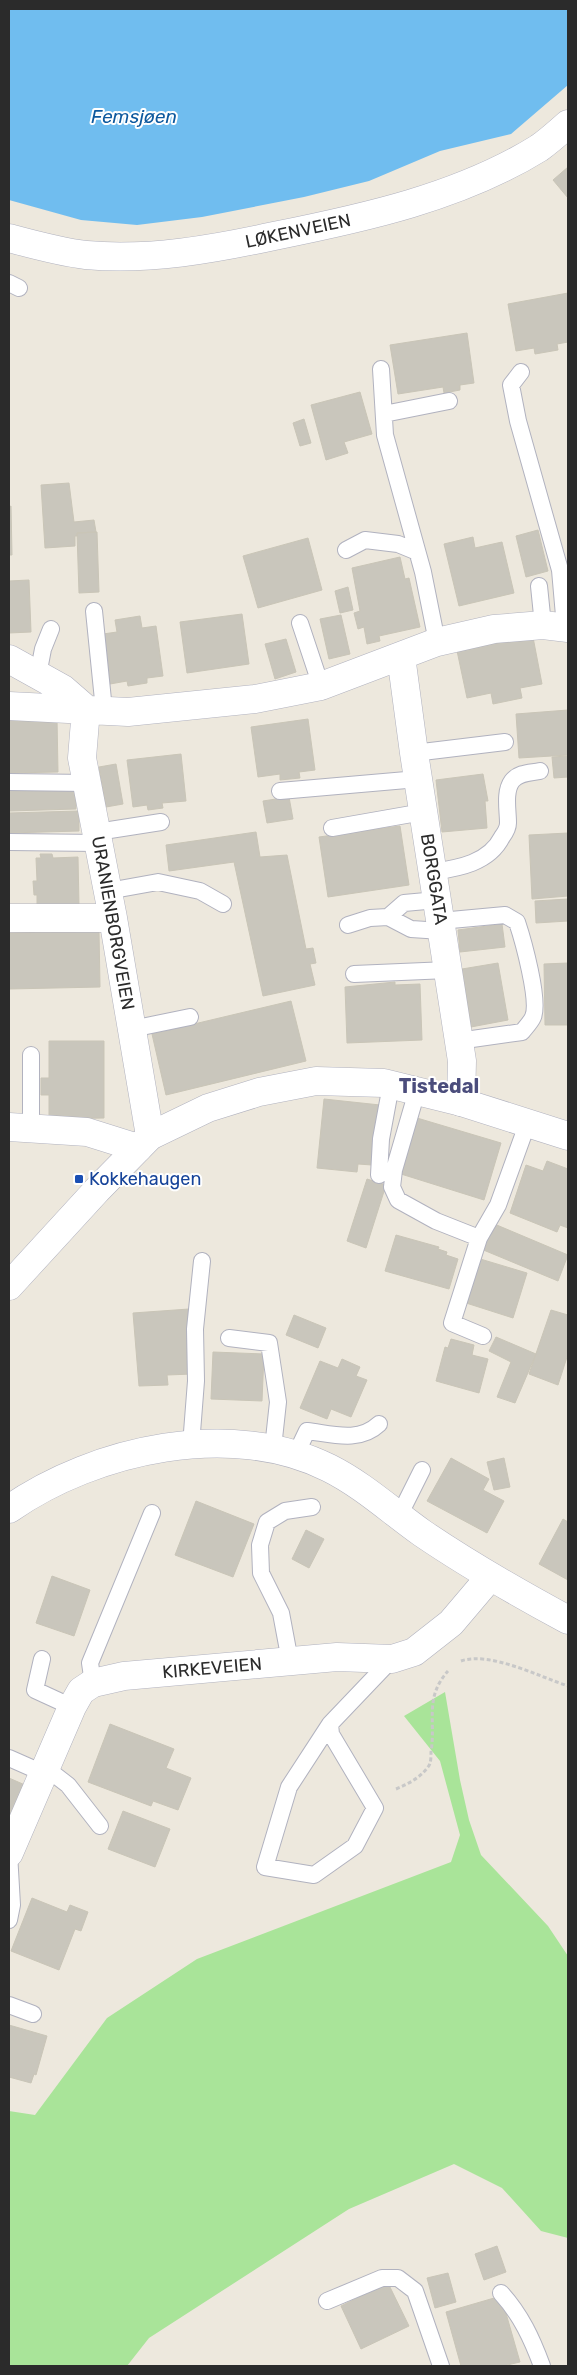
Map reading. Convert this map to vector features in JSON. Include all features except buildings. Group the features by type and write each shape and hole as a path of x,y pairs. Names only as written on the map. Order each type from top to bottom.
{"street":[{"name":"LØKENVEIEN","path":"9,238 57,251 88,255 125,255 234,244 280,235 387,211 456,188 496,171 540,147 568,124"},
{"path":"9,706 128,712 255,699 321,686 436,642 494,629 559,627"},
{"name":"BORGGATA","path":"402,656 416,766 462,1061 461,1102"},
{"path":"9,659 95,709"},
{"name":"URANIENBORGVEIEN","path":"95,709 82,758 132,1029 144,1142"},
{"path":"9,918 113,918"},
{"path":"9,1286 144,1142 208,1108 259,1092 316,1081 350,1081 391,1085 461,1102 568,1136"},
{"path":"20,1127 87,1132 144,1142"},
{"path":"9,1509 33,1492 126,1456 215,1443 284,1451 329,1468 361,1486 399,1516 490,1577 568,1620"},
{"name":"KIRKEVEIEN","path":"93,1683 124,1676 337,1657 392,1659 414,1652 451,1623 490,1577"},
{"path":"9,1853 72,1707 81,1691 93,1683"}],"lane":[{"path":"381,369 385,435 400,483 416,551 423,572 436,642"},
{"path":"521,372 511,385 518,421 560,570 559,627"},
{"path":"384,414 449,401"},
{"path":"346,550 366,540 398,544 416,551"},
{"path":"538,586 559,627"},
{"path":"94,610 95,709"},
{"path":"300,623 321,686"},
{"path":"38,675 43,649 51,629"},
{"path":"280,791 416,766 505,742"},
{"path":"432,872 459,868 482,859 494,849 508,825 506,809 512,780 524,773 540,771"},
{"path":"9,782 87,783"},
{"path":"332,828 423,812"},
{"path":"9,842 98,838 161,822"},
{"path":"108,891 158,882 200,891 223,904"},
{"path":"388,917 404,903 440,917"},
{"path":"348,925 370,918 388,917 411,928 440,917 505,915 517,922 525,948 533,991 534,1016 522,1032 458,1041"},
{"path":"354,974 448,970"},
{"path":"132,1029 190,1017"},
{"path":"20,1127 31,1055"},
{"path":"378,1175 381,1139 391,1085"},
{"path":"417,1091 394,1170 392,1187 398,1200 436,1221 479,1238"},
{"path":"483,1336 452,1324 479,1238 498,1205 528,1122"},
{"path":"191,1445 196,1381 195,1329 202,1261"},
{"path":"229,1338 269,1342 284,1451"},
{"path":"284,1451 307,1431 352,1436 370,1432 379,1424"},
{"path":"399,1516 422,1470"},
{"path":"290,1661 281,1613 261,1573 260,1545 267,1522 285,1510 312,1508"},
{"path":"93,1683 90,1663 152,1513"},
{"path":"42,1659 35,1690 72,1707"},
{"path":"330,1724 331,1734 375,1808 355,1846 314,1875 265,1867 289,1787 330,1724 392,1659"},
{"path":"9,1758 45,1770 68,1785 100,1826"},
{"path":"9,1853 12,1905 9,1920"},
{"path":"9,2005 32,2014"},
{"path":"327,2301 382,2278 398,2278 415,2291 440,2366"},
{"path":"502,2293 531,2335 542,2366"}],"path":[{"path":"456,1665 462,1660 478,1658 511,1666 568,1686"},
{"path":"371,1801 414,1780 429,1766 433,1739 432,1709 434,1691 439,1681 450,1670"}],"green space":[{"path":"445,1692 460,1780 469,1820 481,1855 548,1926 568,1956 568,2238 541,2231 502,2188 454,2164 349,2209 149,2338 127,2366 9,2366 9,2111 35,2115 107,2018 197,1959 451,1862 460,1835 440,1761 404,1716"}],"water":[{"name":"Femsjøen","path":"9,9 568,9 568,85 511,134 440,151 369,181 304,197 202,217 137,225 81,220 9,200"}],"place":[{"name":"Kokkehaugen","path":"79,1179"}],"district":[{"name":"Tistedal","path":"439,1086"}]}
